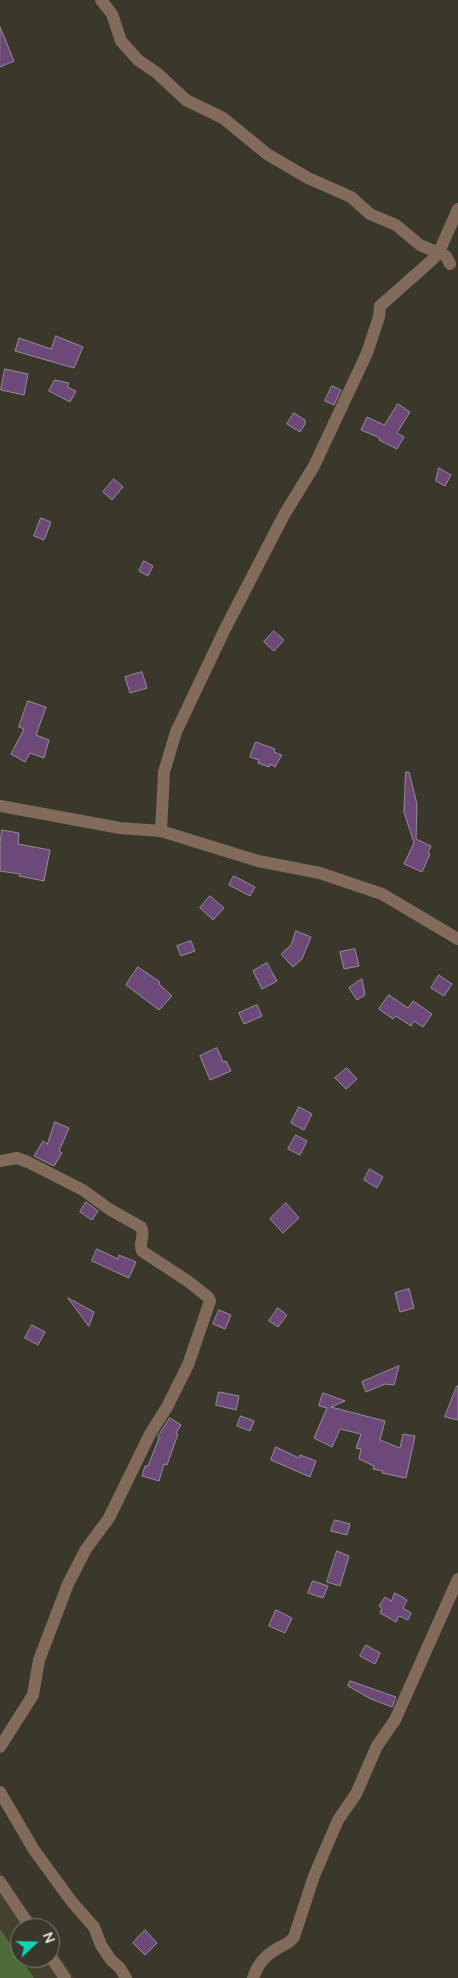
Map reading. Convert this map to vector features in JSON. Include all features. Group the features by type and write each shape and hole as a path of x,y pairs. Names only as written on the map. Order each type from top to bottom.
{"street":[{"path":"101,0 112,14 121,41 138,60 157,73 186,100 223,118 267,154 308,178 351,197 370,214 396,225 420,245 446,256 450,264"},
{"path":"161,830 164,772 176,732 284,514 314,466 367,354 379,317 380,306 439,252 458,209"},
{"path":"0,806 120,828 161,830 258,861 320,873 382,894 458,940"},
{"path":"0,1161 17,1158 28,1162 83,1190 109,1209 141,1227 144,1234 141,1245 142,1251 189,1282 208,1297 210,1301 188,1365 167,1407 150,1434 109,1518 86,1549 68,1584 39,1660 33,1695 0,1747"},
{"path":"253,1978 257,1967 267,1955 290,1943 294,1937 314,1876 338,1820 356,1794 377,1746 395,1720 458,1579"},
{"path":"0,1792 34,1850 72,1902 94,1927 101,1945 126,1978"},
{"path":"0,1882 24,1918"}],"shaded area":[{"path":"0,1870 33,1918 10,1918 10,1968 60,1968 60,1957 75,1978 0,1978"}],"green space":[{"path":"0,1929 10,1943 10,1968 27,1968 34,1978 0,1978"}],"building":[{"path":"0,27 14,61 0,67"},
{"path":"56,336 83,347 74,368 15,351 19,338 51,349"},
{"path":"5,369 28,374 24,395 1,390"},
{"path":"55,380 69,383 67,387 76,391 70,402 49,391"},
{"path":"332,386 341,390 334,405 325,401"},
{"path":"398,404 410,412 397,433 404,437 397,449 379,440 380,438 361,430 367,417 384,425"},
{"path":"294,413 305,420 305,424 300,432 287,424"},
{"path":"439,468 451,475 445,486 436,481"},
{"path":"114,479 123,487 112,500 103,492"},
{"path":"41,518 51,522 44,540 34,536"},
{"path":"144,561 153,566 148,576 139,571"},
{"path":"274,631 284,640 274,651 264,642"},
{"path":"142,672 147,688 130,693 125,677"},
{"path":"28,701 46,707 36,735 49,740 44,758 30,753 25,762 11,754 24,729 19,727"},
{"path":"256,742 275,749 274,752 282,755 275,767 270,764 269,767 258,763 259,760 250,757"},
{"path":"406,772 409,772 417,804 416,839 431,846 428,853 430,854 422,872 404,864 414,843 404,812"},
{"path":"2,830 19,833 18,844 50,850 44,881 19,876 20,874 0,871"},
{"path":"234,876 255,887 250,896 229,885"},
{"path":"210,896 224,908 213,920 200,908"},
{"path":"296,931 311,937 302,959 293,967 281,954 291,945"},
{"path":"191,941 195,951 181,956 177,946"},
{"path":"355,949 359,966 344,969 340,952"},
{"path":"267,963 277,981 262,989 253,971"},
{"path":"138,967 160,982 159,984 172,996 159,1010 126,985"},
{"path":"439,975 452,984 444,996 431,988"},
{"path":"362,979 365,995 357,1000 349,988"},
{"path":"389,995 408,1008 413,1001 432,1014 423,1027 414,1021 411,1026 396,1016 393,1019 379,1009"},
{"path":"257,1005 262,1016 244,1024 239,1013"},
{"path":"217,1048 223,1062 226,1061 231,1071 210,1080 200,1056"},
{"path":"347,1068 357,1079 346,1089 335,1078"},
{"path":"299,1107 312,1114 304,1130 291,1123"},
{"path":"55,1122 69,1128 59,1151 62,1153 54,1166 34,1156 43,1141 47,1144"},
{"path":"296,1135 307,1141 300,1155 288,1149"},
{"path":"370,1169 383,1177 377,1188 364,1180"},
{"path":"86,1202 98,1211 92,1220 80,1212"},
{"path":"286,1203 299,1218 283,1233 270,1219"},
{"path":"97,1249 118,1259 119,1255 136,1262 129,1278 92,1261"},
{"path":"409,1289 414,1308 400,1312 395,1293"},
{"path":"68,1298 94,1312 89,1326"},
{"path":"278,1308 287,1315 278,1327 269,1321"},
{"path":"219,1310 231,1315 225,1329 213,1324"},
{"path":"32,1325 45,1332 38,1345 25,1338"},
{"path":"399,1366 394,1385 385,1384 366,1392 362,1382"},
{"path":"458,1386 458,1420 445,1417"},
{"path":"219,1392 239,1396 236,1410 216,1405"},
{"path":"323,1393 345,1401 331,1407 385,1421 380,1440 400,1448 403,1434 415,1436 406,1478 382,1473 383,1471 373,1469 374,1466 359,1459 361,1449 356,1448 361,1434 340,1429 332,1447 314,1438 327,1408 319,1406"},
{"path":"241,1416 254,1421 250,1431 237,1426"},
{"path":"170,1418 181,1425 176,1433 178,1434 167,1465 164,1464 159,1481 142,1476 145,1466 148,1466 158,1437"},
{"path":"276,1447 299,1458 300,1455 316,1461 310,1477 271,1460"},
{"path":"335,1520 350,1524 347,1535 331,1531"},
{"path":"337,1551 349,1556 340,1586 327,1582"},
{"path":"313,1581 328,1586 323,1598 308,1593"},
{"path":"395,1593 407,1600 403,1608 411,1613 408,1620 399,1616 396,1622 380,1613 382,1608 379,1606 385,1597 391,1601"},
{"path":"276,1610 292,1618 285,1633 269,1626"},
{"path":"366,1645 380,1653 375,1664 360,1656"},
{"path":"350,1681 396,1697 392,1707 371,1699 348,1686"},
{"path":"145,1930 157,1943 145,1955 133,1943"}]}
